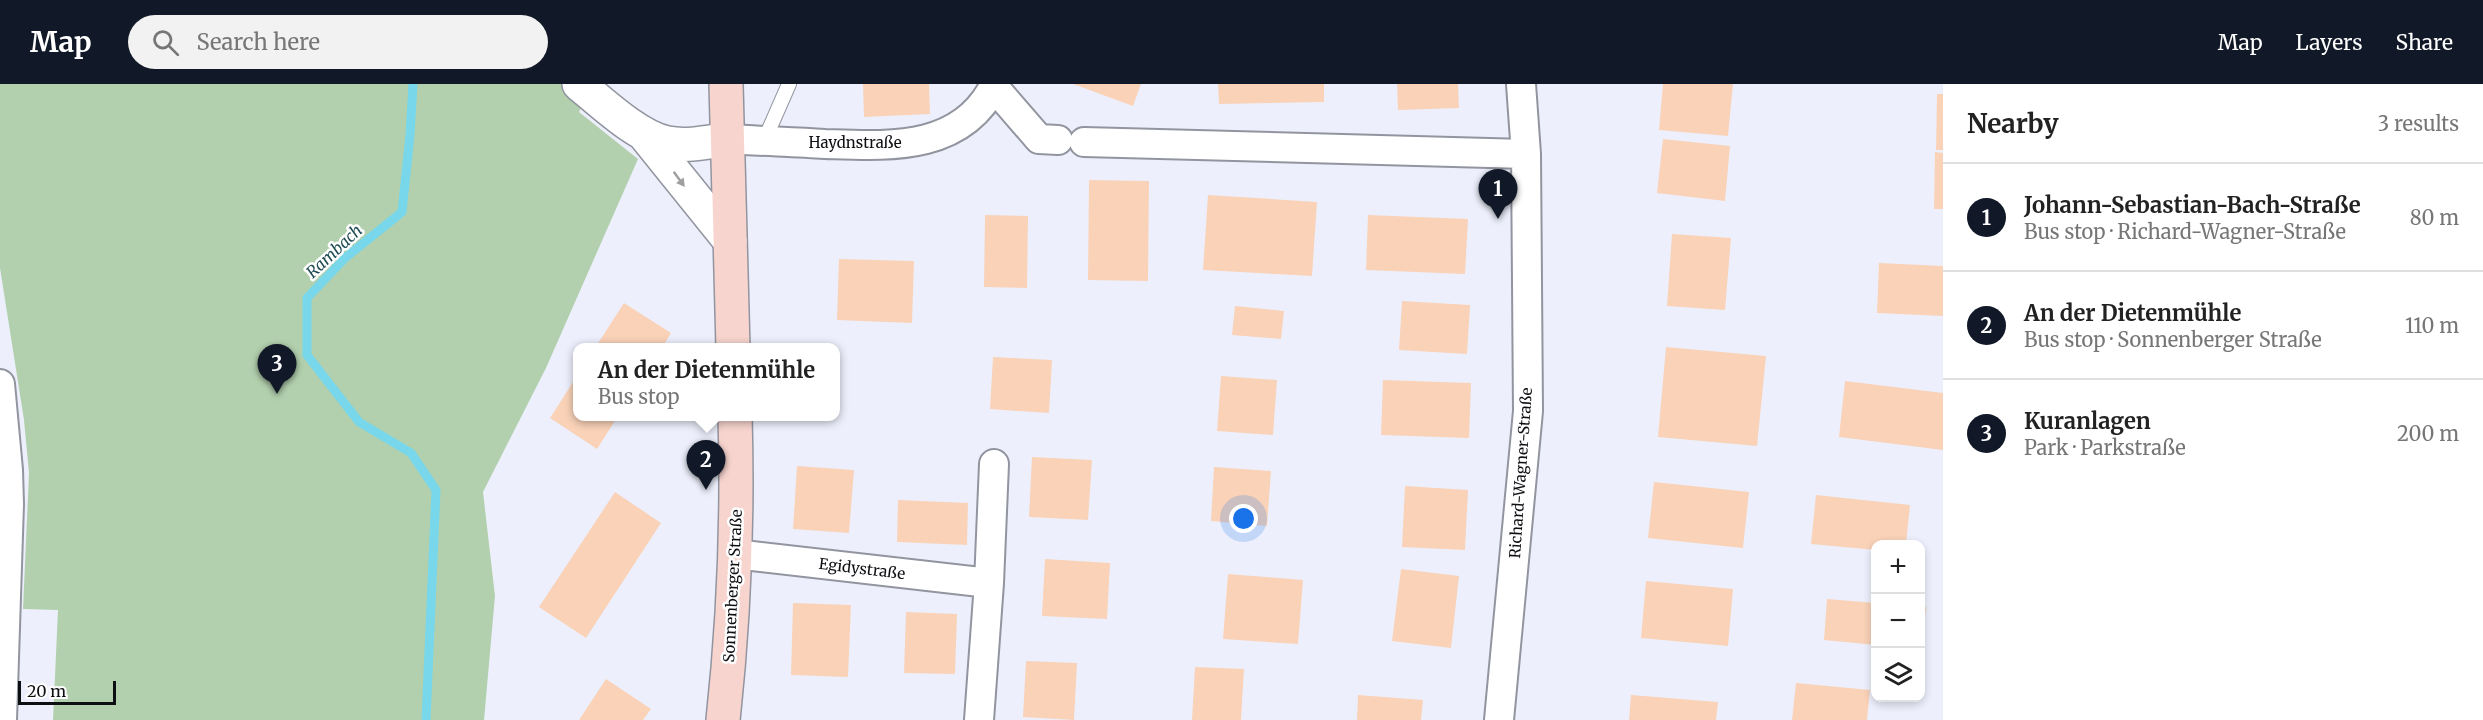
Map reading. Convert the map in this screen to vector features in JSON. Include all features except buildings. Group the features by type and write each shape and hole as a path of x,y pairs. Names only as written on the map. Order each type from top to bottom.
{"main road":[{"path":"726,84 733,343"},
{"name":"Sonnenberger Straße","path":"723,720 729,662 737,512 735,421"}],"street":[{"path":"579,84 631,124 730,241"},
{"name":"Richard-Wagner-Straße","path":"1499,720 1528,411 1526,154 1521,84"},
{"path":"995,85 1039,139 1526,154"},
{"name":"Haydnstraße","path":"728,139 891,146 923,141 948,132 966,121 995,85"},
{"path":"631,124 663,127 728,139"},
{"path":"0,384 9,504 2,720"},
{"path":"979,720 989,583 994,464"},
{"name":"Egidystraße","path":"735,554 989,583"}],"lane":[{"path":"764,141 789,84"}],"green space":[{"path":"0,84 592,84 579,112 638,159 546,368 483,492 495,596 484,720 53,720 58,610 23,609 29,473 24,420 0,268"}],"waterway":[{"name":"Rambach","path":"413,84 402,212 345,258 307,298 307,355 359,422 411,453 436,490 426,720"}],"place":[{"name":"Johann-Sebastian-Bach-Straße","path":"1498,219"},
{"name":"Kuranlagen","path":"277,394"},
{"name":"An der Dietenmühle","path":"706,490"}]}
